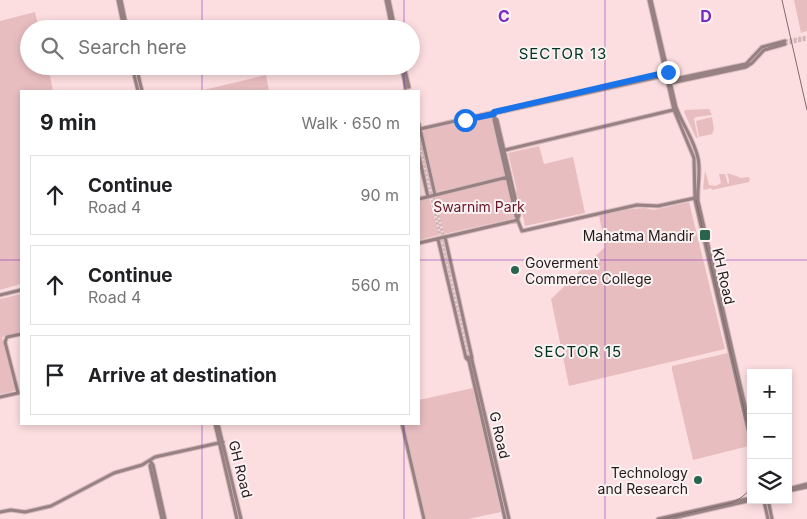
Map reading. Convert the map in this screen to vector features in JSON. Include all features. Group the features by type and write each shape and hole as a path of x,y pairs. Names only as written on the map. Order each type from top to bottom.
{"street":[{"path":"119,0 124,20"},
{"path":"387,0 392,20"},
{"name":"KH Road","path":"650,0 676,118 693,154 696,197 747,425"},
{"path":"669,82 746,64 762,47 785,42"},
{"path":"435,195 420,128 494,114 667,74"},
{"path":"135,75 138,90"},
{"path":"137,75 142,90"},
{"path":"404,75 406,89"},
{"path":"406,82 410,90"},
{"path":"502,150 675,110"},
{"path":"494,114 516,216 521,229 524,231 637,205 658,206 696,197"},
{"path":"420,161 428,197"},
{"path":"420,199 509,177"},
{"name":"KH Road","path":"696,197 747,415"},
{"path":"420,243 518,220"},
{"path":"438,239 466,358 470,359 472,356 445,237"},
{"path":"0,295 20,290"},
{"path":"0,397 18,393 5,342 7,338 20,334"},
{"name":"G Road","path":"470,359 507,519"},
{"name":"GH Road","path":"216,425 241,519"},
{"path":"402,425 424,519"},
{"path":"0,512 10,510 25,512 50,506 114,473 151,462 155,457 221,442"},
{"name":"GH Road","path":"221,442 237,519"},
{"path":"151,462 164,519"},
{"path":"792,489 807,486"},
{"path":"658,519 747,500"},
{"path":"669,519 747,500"},
{"path":"766,504 770,519"}],"green space":[{"path":"794,0 807,0 807,31 801,33"},
{"path":"35,12 37,20 20,20 20,75 50,75 53,90 20,90 20,284 0,290 0,21"},
{"path":"266,75 269,90 203,90"},
{"path":"709,109 712,115 696,117 694,119 698,138 696,138 684,112 685,110"},
{"path":"492,115 506,174 504,177 435,192 420,134 426,130"},
{"path":"712,117 714,129 712,134 699,137 696,121"},
{"path":"539,146 544,164 573,157 585,213 525,226 520,202 515,191 517,191 508,153"},
{"path":"705,170 709,185 716,186 721,183 719,174 725,174 728,184 727,173 740,178 749,177 750,179 749,182 705,190 703,189"},
{"name":"Swarnim Park","path":"507,179 516,218 444,234 435,196"},
{"name":"Swarnim Park","path":"429,197 439,235 420,240 420,200"},
{"path":"689,202 725,349 569,386 551,299 605,247 599,215 629,209 645,208 654,210"},
{"path":"20,294 20,332 2,337 15,391 0,394 0,299"},
{"path":"728,353 747,437 747,446 693,460 672,366"},
{"path":"473,388 501,512 468,519 426,519 404,425 420,425 420,400"}],"tunnel":[{"path":"785,41 807,37"},
{"path":"785,44 807,39"},
{"path":"420,135 432,187"},
{"path":"420,147 468,357"},
{"path":"433,193 452,274"}],"railway":[{"path":"782,0 807,110"},
{"path":"696,200 747,423"},
{"path":"662,519 732,503 747,493"}],"place":[{"name":"Mahatma Mandir","path":"705,235"},
{"name":"Goverment Commerce College","path":"515,270"},
{"name":"Technology and Research","path":"698,480"}],"district":[{"name":"SECTOR 13","path":"563,53"},
{"name":"SECTOR 15","path":"578,351"}],"route":[{"path":"465,120 668,72"}]}
